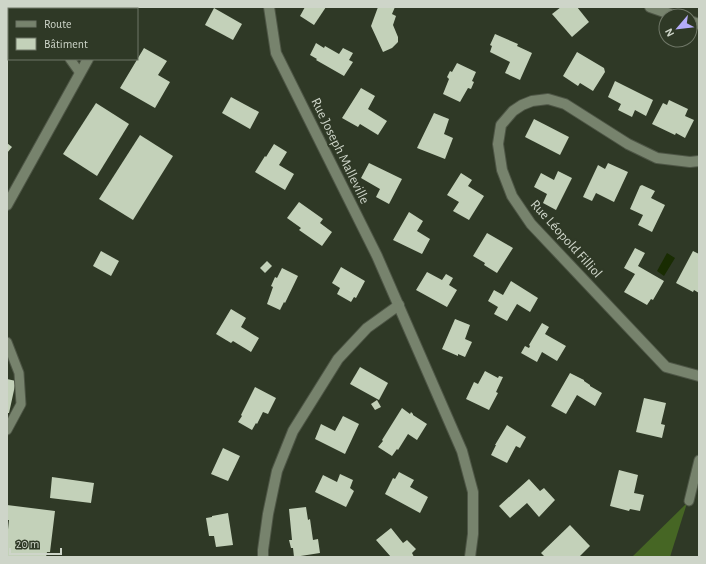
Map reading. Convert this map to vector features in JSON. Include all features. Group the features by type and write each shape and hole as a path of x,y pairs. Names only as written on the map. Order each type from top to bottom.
{"street":[{"name":"Rue Joseph Malleville","path":"269,7 276,53 377,256 462,451 473,492 473,534 470,557"},
{"path":"7,205 87,60"},
{"name":"Rue Léopold Filliol","path":"699,161 690,162 657,158 628,144 565,104 548,100 532,101 513,111 501,125 498,144 502,170 512,196 531,224 666,367 699,376"},
{"path":"263,557 268,514 277,471 293,431 338,359 367,328 399,305"}],"lane":[{"path":"71,60 80,73"},
{"path":"7,342 19,373 21,404 7,430"},
{"path":"689,502 699,460"}],"shaded area":[{"path":"667,253 675,258 664,276 657,271"},
{"path":"687,503 670,557 632,557"}],"building":[{"path":"305,7 326,7 314,25 300,16"},
{"path":"378,7 395,7 392,14 396,16 393,25 398,37 398,42 392,48 383,52 371,26"},
{"path":"561,7 577,7 589,22 572,37 552,14"},
{"path":"214,8 242,24 233,40 205,25"},
{"path":"495,34 518,44 517,46 532,53 520,80 505,73 510,62 490,52 492,46 490,45"},
{"path":"316,43 339,54 343,48 353,53 349,60 353,62 344,76 310,55"},
{"path":"144,48 167,61 158,75 170,82 155,108 120,88"},
{"path":"577,52 604,68 605,72 593,91 580,83 578,86 563,76"},
{"path":"457,63 476,72 472,81 474,82 471,89 468,88 460,102 443,94 449,79 447,77"},
{"path":"615,81 653,100 646,116 635,110 632,117 618,110 621,104 608,97"},
{"path":"361,88 375,96 368,109 387,121 378,135 360,124 358,127 342,118"},
{"path":"231,97 259,112 250,129 222,113"},
{"path":"669,100 688,109 685,116 694,120 685,138 652,124 663,103 667,105"},
{"path":"96,103 129,124 97,176 63,154"},
{"path":"434,113 449,119 444,134 453,138 445,159 417,148"},
{"path":"534,119 569,137 560,155 525,137"},
{"path":"140,135 173,156 133,220 99,199"},
{"path":"7,143 12,147 7,153"},
{"path":"274,144 287,152 279,165 294,174 285,190 255,172"},
{"path":"369,163 402,179 389,204 376,197 380,189 361,178"},
{"path":"608,163 628,172 614,202 596,193 592,201 583,197 598,165 605,169"},
{"path":"558,171 572,178 556,210 543,203 547,194 534,187 541,173 554,180"},
{"path":"461,173 472,180 468,186 484,196 469,220 453,211 459,202 447,195"},
{"path":"642,185 655,191 651,198 665,205 652,232 638,225 643,215 630,209 640,186"},
{"path":"299,202 323,219 320,223 332,232 322,246 299,230 301,228 287,218"},
{"path":"409,212 423,221 417,231 430,239 422,254 393,240"},
{"path":"487,233 513,248 497,273 484,265 485,263 473,256"},
{"path":"635,248 645,253 638,266 664,281 653,300 651,299 647,305 624,292 635,274 624,268"},
{"path":"101,251 119,261 111,276 93,266"},
{"path":"693,251 699,254 699,293 694,290 693,292 676,283"},
{"path":"267,261 272,266 265,273 260,268"},
{"path":"341,267 365,281 356,298 354,297 351,302 337,294 340,288 332,283"},
{"path":"282,268 298,276 280,310 267,304 273,287 271,286 275,277 277,278"},
{"path":"427,272 442,280 446,274 453,278 449,285 457,290 447,307 416,290"},
{"path":"511,281 538,298 530,312 517,304 507,321 494,314 498,307 488,301 494,290 503,295"},
{"path":"231,309 246,318 241,327 259,338 251,352 233,341 231,343 216,334"},
{"path":"455,319 470,325 465,339 472,342 465,357 458,354 458,356 442,349"},
{"path":"542,323 549,327 545,334 566,346 557,361 542,352 537,362 521,353 525,346 529,348 529,345"},
{"path":"360,367 388,383 379,400 350,384"},
{"path":"485,371 498,378 499,376 503,377 496,392 498,393 489,410 466,399 474,382 478,384"},
{"path":"570,373 584,380 590,386 602,393 595,406 577,395 566,414 551,406"},
{"path":"7,379 16,381 9,413 7,413"},
{"path":"255,387 276,398 268,414 263,412 252,430 238,422"},
{"path":"644,398 666,403 661,424 665,425 662,438 636,432"},
{"path":"377,400 381,407 375,410 371,404"},
{"path":"402,408 410,414 411,412 427,424 417,440 408,434 398,450 397,449 392,456 378,447"},
{"path":"343,416 359,424 345,454 315,439 321,424 335,431"},
{"path":"507,425 526,437 520,448 516,446 507,463 491,455"},
{"path":"223,448 240,456 228,481 211,474"},
{"path":"619,470 638,475 634,493 644,495 640,511 630,509 629,511 610,506"},
{"path":"399,472 414,480 410,487 428,497 420,513 385,494 393,478 395,479"},
{"path":"340,474 353,480 350,488 354,491 346,507 315,492 323,475 337,482"},
{"path":"52,477 94,483 91,503 50,498"},
{"path":"529,479 540,491 544,488 555,500 539,517 527,503 510,518 499,506"},
{"path":"7,505 55,511 50,552 47,552 46,557 7,557 9,520 7,520"},
{"path":"306,507 308,520 310,519 313,540 318,539 320,553 294,557 293,548 291,548 289,540 292,540 289,509"},
{"path":"228,513 233,545 216,547 214,536 209,536 206,518"},
{"path":"570,525 590,546 579,557 545,557 541,553"},
{"path":"391,528 403,543 407,540 416,549 412,553 414,557 391,557 376,540"}]}
